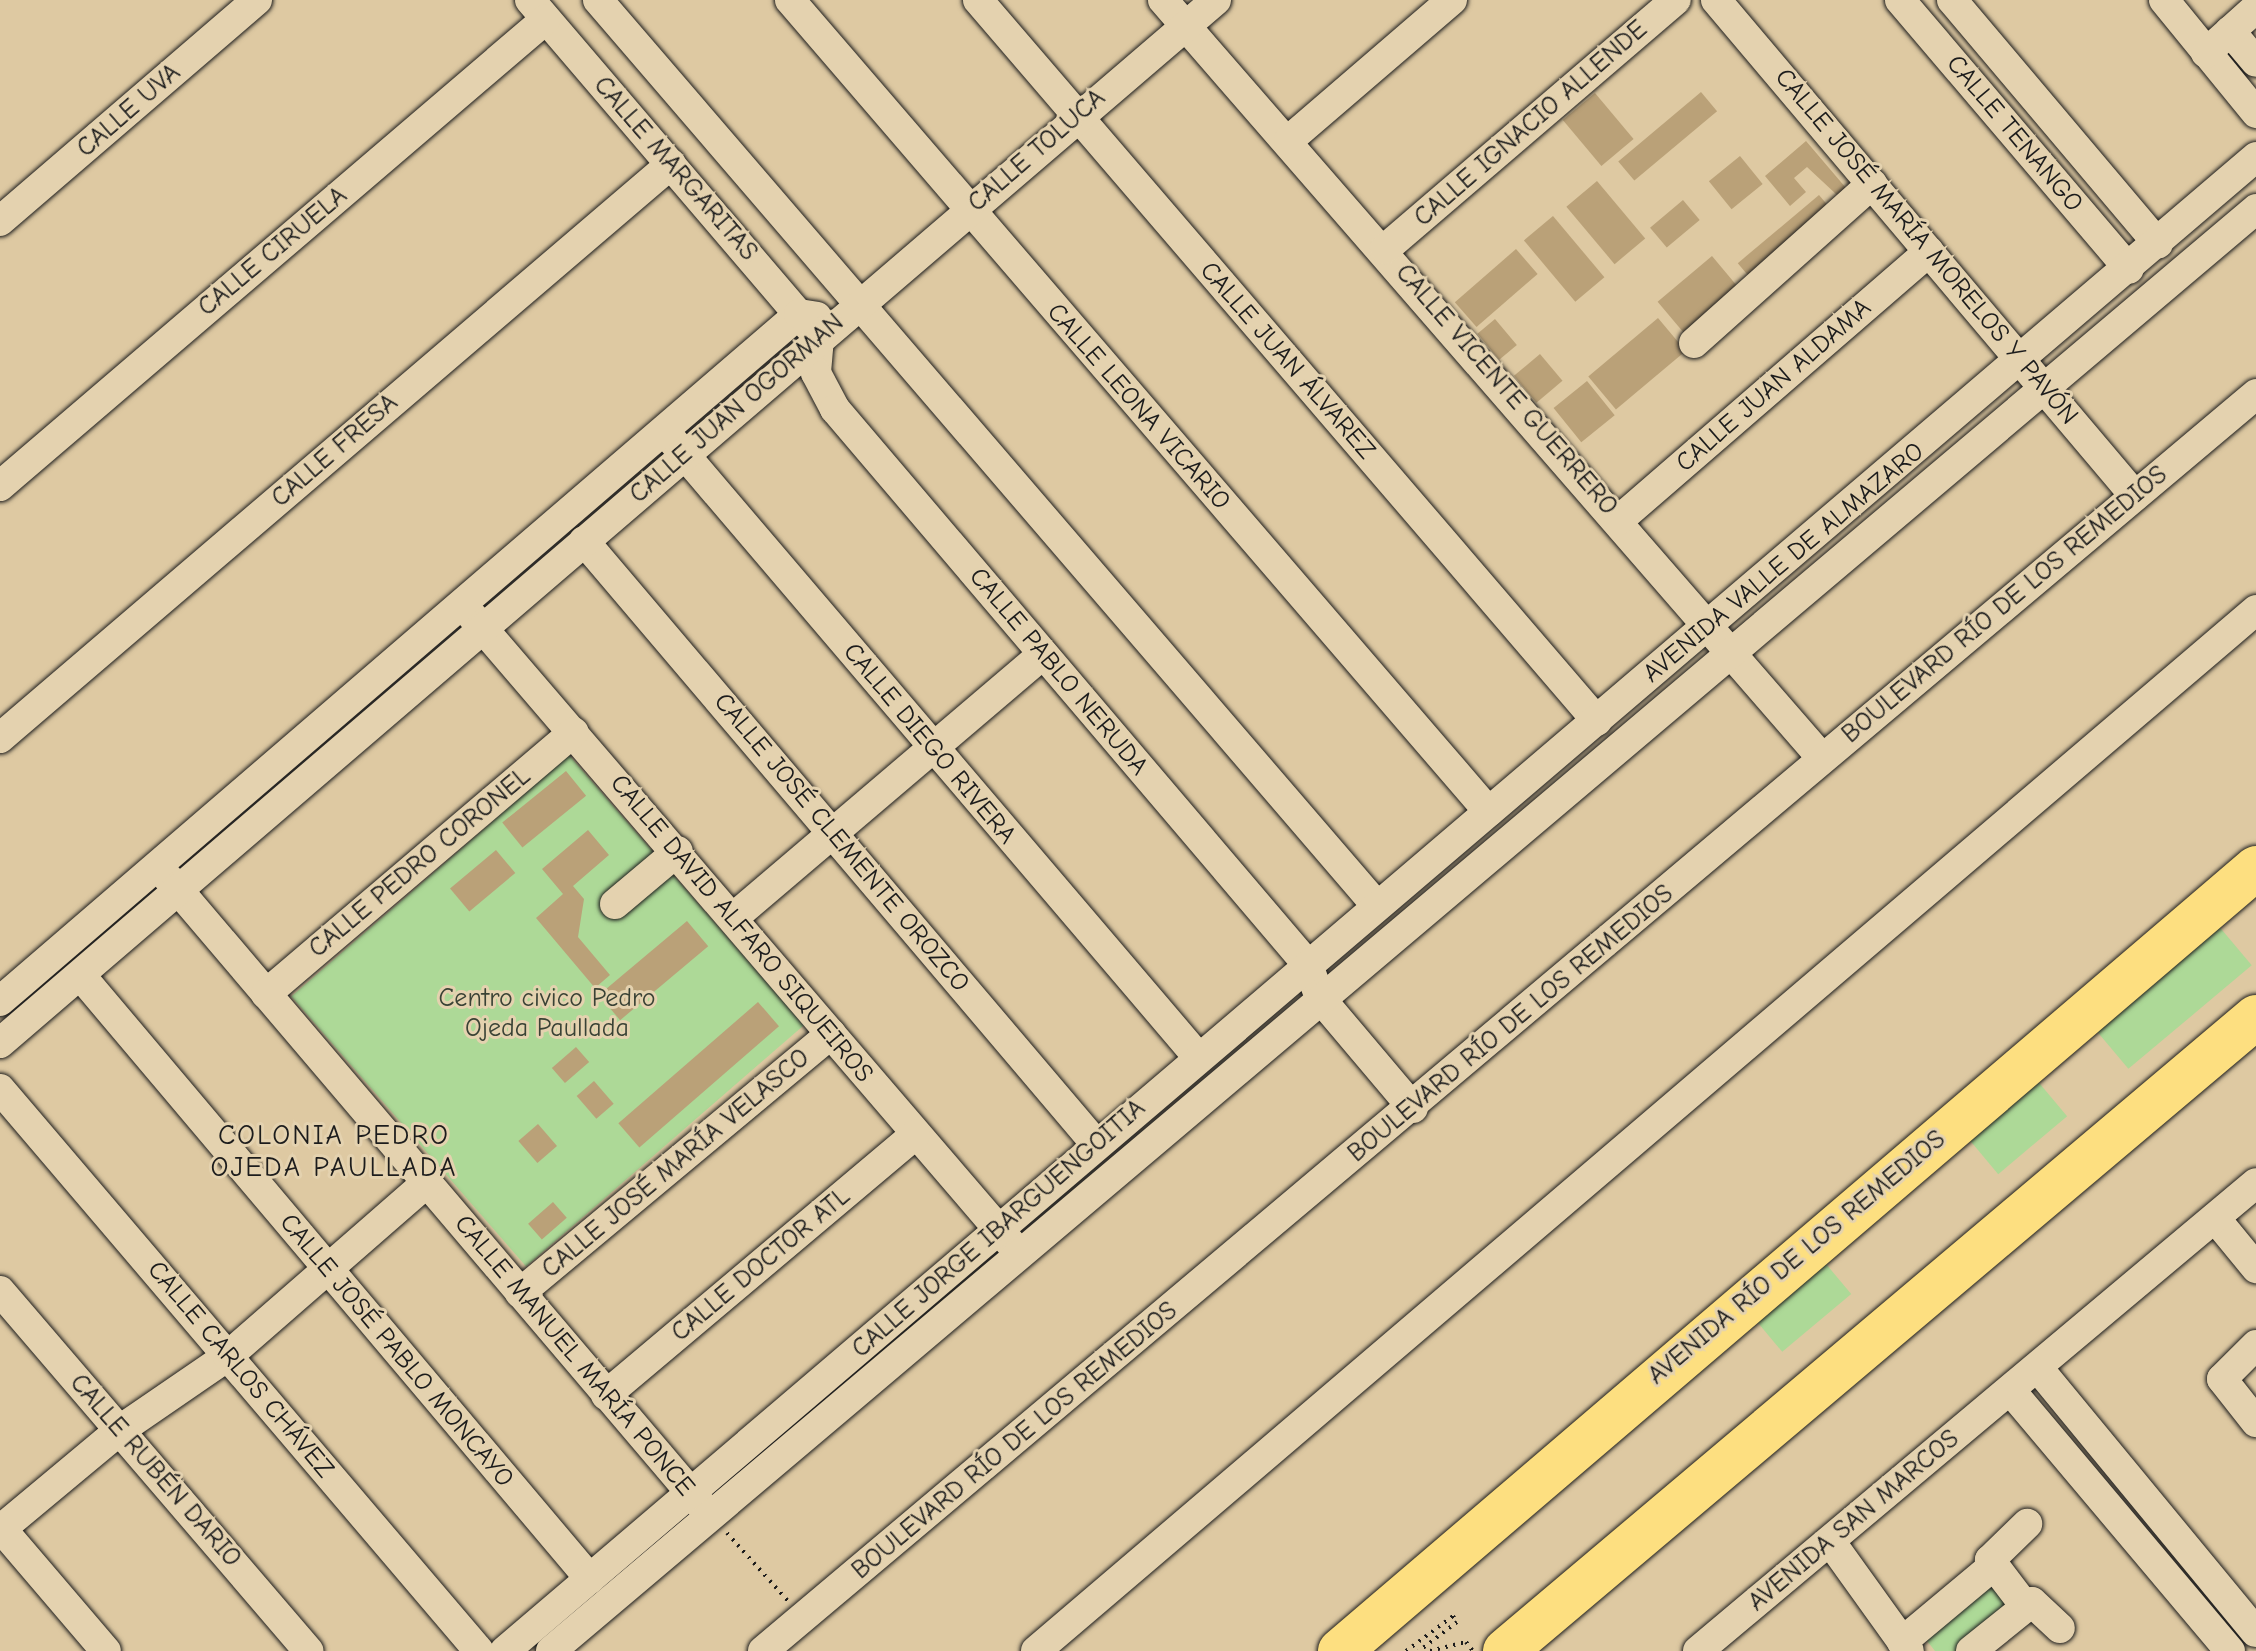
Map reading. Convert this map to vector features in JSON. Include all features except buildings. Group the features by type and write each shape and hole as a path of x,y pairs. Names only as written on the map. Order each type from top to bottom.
{"highway":[{"name":"AVENIDA RÍO DE LOS REMEDIOS","path":"1340,1651 2256,868"},
{"path":"1485,1646 2256,1017"}],"street":[{"name":"CALLE UVA","path":"0,221 257,0"},
{"name":"CALLE MARGARITAS","path":"598,0 860,303"},
{"name":"CALLE LEONA VICARIO","path":"790,0 967,211 1489,812"},
{"name":"CALLE JUAN ÁLVAREZ","path":"978,0 1597,721"},
{"name":"CALLE VICENTE GUERRERO","path":"1163,0 1385,249 1822,758"},
{"name":"CALLE TOLUCA","path":"860,303 1076,116 1216,0"},
{"path":"1289,140 1452,0"},
{"name":"CALLE IGNACIO ALLENDE","path":"1385,249 1676,0"},
{"name":"CALLE JOSÉ MARÍA MORELOS Y PAVÓN","path":"1716,0 2023,358 2135,496"},
{"name":"CALLE TENANGO","path":"1900,0 2129,269"},
{"name":"CALLE TENANGO","path":"1952,0 2158,244"},
{"path":"2164,0 2256,113"},
{"path":"2206,53 2256,8"},
{"name":"CALLE MARGARITAS","path":"538,10 819,338"},
{"name":"CALLE CIRUELA","path":"0,486 538,10"},
{"path":"2230,31 2256,62"},
{"name":"AVENIDA VALLE DE ALMAZARO","path":"1308,965 1710,627 2256,157"},
{"name":"CALLE FRESA","path":"0,738 671,164"},
{"path":"1694,343 1872,184"},
{"name":"AVENIDA VALLE DE ALMAZARO","path":"1320,998 1734,654 2256,209"},
{"name":"CALLE JUAN ALDAMA","path":"1619,520 1929,251"},
{"name":"CALLE JUAN OGORMAN","path":"0,1001 464,606 799,314 833,315 860,303"},
{"name":"CALLE JUAN OGORMAN","path":"0,1043 485,630 684,453 860,303"},
{"path":"860,303 1377,906"},
{"name":"CALLE PABLO NERUDA","path":"819,338 816,373 835,409 1308,965 1320,998"},
{"name":"BOULEVARD RÍO DE LOS REMEDIOS","path":"763,1651 1413,1108 1822,758 2256,394"},
{"name":"CALLE DIEGO RIVERA","path":"663,430 933,751 1198,1057"},
{"name":"CALLE JOSÉ CLEMENTE OROZCO","path":"584,541 1097,1145"},
{"name":"CALLE DAVID ALFARO SIQUEIROS","path":"464,606 678,851 915,1135 1009,1240"},
{"path":"1036,1651 2256,610"},
{"path":"733,918 933,751 1043,654"},
{"name":"CALLE PEDRO CORONEL","path":"266,994 574,732"},
{"path":"615,904 678,851"},
{"name":"CALLE MANUEL MARÍA PONCE","path":"159,868 700,1503"},
{"name":"CALLE JORGE IBARGUENGOITIA","path":"1009,1240 1097,1145 1308,965"},
{"name":"CALLE JOSÉ PABLO MONCAYO","path":"81,976 590,1579"},
{"path":"1320,998 1413,1108"},
{"name":"CALLE JORGE IBARGUENGOITIA","path":"700,1503 1009,1240 1320,998"},
{"name":"CALLE JOSÉ MARÍA VELASCO","path":"520,1293 831,1034"},
{"name":"CALLE CARLOS CHÁVEZ","path":"0,1089 479,1651"},
{"name":"CALLE DOCTOR ATL","path":"606,1395 915,1135"},
{"path":"106,1651 0,1529 120,1430 228,1356 426,1183"},
{"name":"AVENIDA SAN MARCOS","path":"1698,1651 1731,1641 1830,1541 2256,1183"},
{"path":"2215,1218 2256,1268"},
{"name":"CALLE RUBÉN DARIO","path":"0,1291 309,1651"},
{"path":"2256,1345 2222,1379 2256,1422"},
{"path":"2038,1368 2256,1632"},
{"path":"2011,1391 2230,1651"},
{"path":"505,1651 590,1579 700,1503"},
{"path":"551,1651 700,1503"},
{"path":"2025,1606 1993,1566 1993,1551 2027,1524"},
{"path":"1830,1541 1905,1646 1993,1566"},
{"path":"1971,1651 2025,1606 2037,1603 2060,1628"}],"path":[{"path":"700,1503 803,1618"},
{"path":"1406,1651 1453,1616 1457,1622 1419,1651"},
{"path":"1430,1651 1485,1646"},
{"path":"1473,1651 1485,1646"}],"green space":[{"name":"Centro civico Pedro Ojeda Paullada","path":"569,755 804,1025 526,1267 291,996"},
{"path":"2217,924 2252,965 2128,1069 2094,1027"},
{"path":"2035,1078 2067,1116 1998,1174 1966,1136"},
{"path":"1821,1258 1851,1294 1782,1352 1752,1316"},
{"path":"1993,1583 2010,1603 1959,1651 1935,1651 1924,1637"}],"district":[{"name":"COLONIA PEDRO OJEDA PAULLADA","path":"334,1151"}]}
